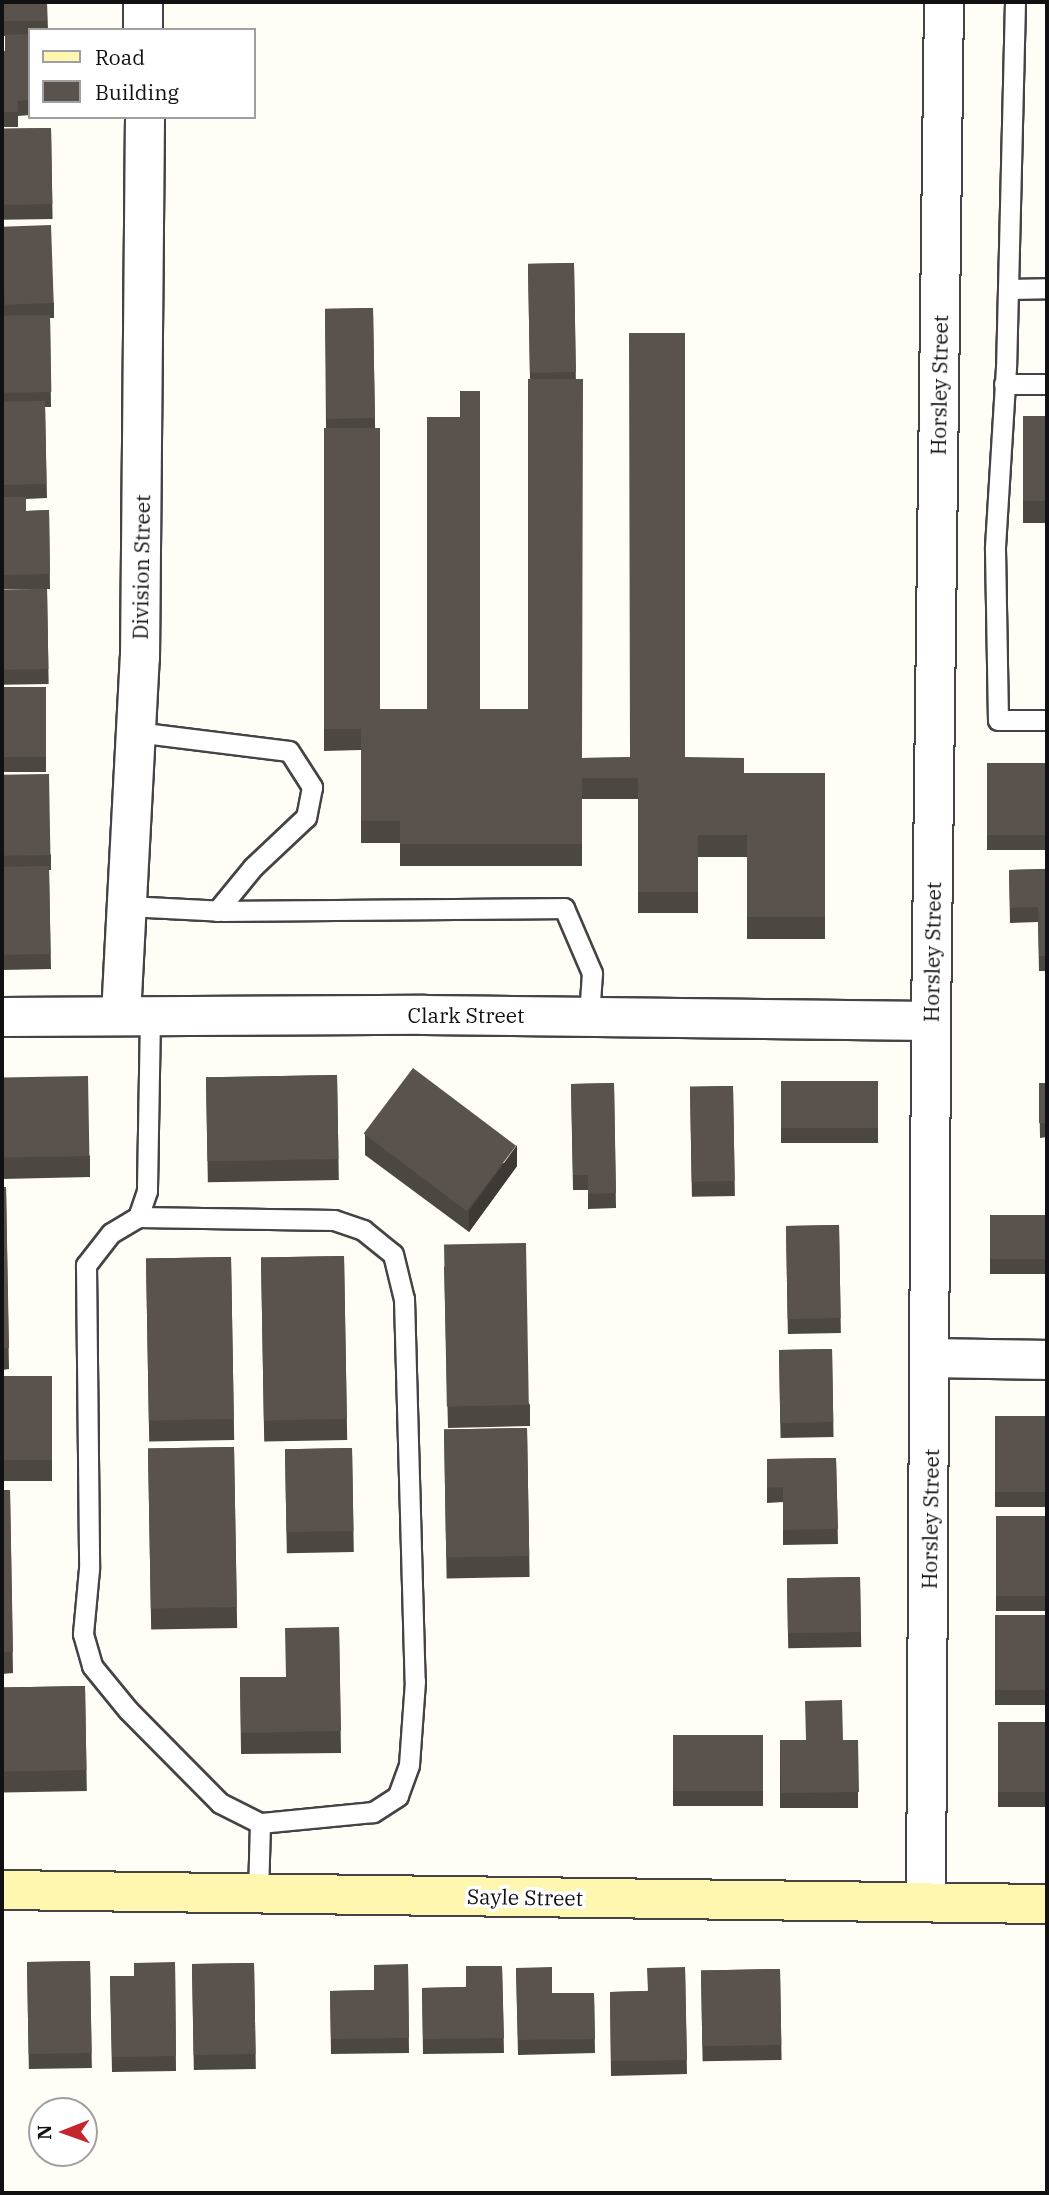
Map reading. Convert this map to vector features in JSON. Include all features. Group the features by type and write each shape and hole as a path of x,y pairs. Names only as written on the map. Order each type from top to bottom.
{"street":[{"path":"143,2 144,28"},
{"name":"Horsley Street","path":"926,1902 932,1358 931,1021 944,2"},
{"name":"Division Street","path":"136,1016 127,905 136,732 145,119"},
{"name":"Clark Street","path":"2,1017 589,1016 931,1021"},
{"path":"932,1358 1047,1360"},
{"name":"Sayle Street","path":"2,1890 1047,1904"}],"lane":[{"path":"1015,2 1008,289 995,549 998,720 1047,720"},
{"path":"1008,289 1047,288"},
{"path":"1004,384 1047,384"},
{"path":"136,732 289,751 312,787 306,817 253,867 217,911"},
{"path":"127,905 217,911 564,908 592,973 589,1016"},
{"path":"136,1016 147,1191 138,1217"},
{"path":"138,1217 334,1220 363,1230 393,1254 404,1299 415,1681 409,1765 398,1796 373,1812 260,1823 220,1802 128,1710 92,1666 83,1634 89,1569 86,1265 111,1233 138,1217"},
{"path":"258,1894 260,1823"}],"building":[{"path":"2,2 47,2 47,21 2,21"},
{"path":"28,34 28,100 18,101 18,112 2,112 2,51 5,51 5,35"},
{"path":"51,128 52,204 3,205 2,129"},
{"path":"51,225 54,303 5,305 2,227"},
{"path":"574,263 576,372 530,373 528,264"},
{"path":"373,308 375,418 327,419 325,309"},
{"path":"50,315 51,392 3,393 2,316"},
{"path":"629,333 685,333 685,757 744,758 744,773 825,773 825,917 747,917 747,835 698,835 698,892 638,892 638,778 582,778 582,844 400,844 400,821 361,821 361,729 324,729 324,428 380,428 380,709 427,709 427,417 460,417 460,391 480,391 480,709 528,709 528,379 583,379 582,758 630,757"},
{"path":"45,401 46,484 3,485 2,402"},
{"path":"1023,416 1047,416 1047,501 1023,501"},
{"path":"2,497 26,497 26,511 49,510 50,574 2,575"},
{"path":"47,589 48,669 3,670 2,590"},
{"path":"2,687 46,687 46,757 2,757"},
{"path":"987,763 1047,763 1047,835 987,835"},
{"path":"49,774 50,855 3,856 2,775"},
{"path":"49,866 51,954 4,955 2,867"},
{"path":"1047,869 1047,956 1039,956 1038,907 1010,908 1009,870"},
{"path":"413,1068 516,1146 467,1211 364,1133"},
{"path":"337,1075 338,1159 207,1161 206,1077"},
{"path":"88,1076 89,1156 3,1157 2,1078"},
{"path":"781,1081 878,1081 878,1128 781,1128"},
{"path":"614,1083 616,1193 588,1194 588,1175 573,1175 571,1084"},
{"path":"1039,1083 1047,1083 1047,1123 1039,1123"},
{"path":"733,1086 735,1181 692,1182 690,1087"},
{"path":"2,1187 6,1187 9,1348 2,1348"},
{"path":"990,1215 1047,1215 1047,1259 990,1259"},
{"path":"839,1225 841,1318 788,1319 786,1226"},
{"path":"526,1243 529,1405 447,1406 444,1244"},
{"path":"344,1256 347,1419 264,1420 261,1257"},
{"path":"231,1257 234,1419 149,1420 146,1258"},
{"path":"832,1349 833,1422 780,1423 779,1350"},
{"path":"2,1376 52,1376 52,1460 2,1460"},
{"path":"995,1416 1047,1416 1047,1492 995,1492"},
{"path":"527,1428 529,1556 446,1557 444,1429"},
{"path":"234,1447 237,1607 151,1608 148,1449"},
{"path":"352,1448 353,1531 286,1532 285,1449"},
{"path":"836,1458 838,1529 783,1530 783,1487 767,1488 767,1459"},
{"path":"2,1490 10,1490 13,1652 2,1652"},
{"path":"996,1516 1047,1516 1047,1596 996,1596"},
{"path":"860,1577 861,1632 788,1633 787,1578"},
{"path":"995,1615 1047,1615 1047,1690 995,1690"},
{"path":"339,1627 341,1731 241,1733 240,1677 286,1677 285,1628"},
{"path":"85,1686 86,1770 3,1771 2,1687"},
{"path":"842,1700 843,1740 858,1740 859,1792 781,1793 780,1740 806,1740 805,1701"},
{"path":"998,1722 1047,1722 1047,1792 998,1792"},
{"path":"673,1735 763,1735 763,1791 673,1791"},
{"path":"90,1961 92,2053 29,2054 27,1962"},
{"path":"175,1962 176,2056 112,2057 110,1976 134,1976 134,1963"},
{"path":"254,1963 256,2054 194,2055 192,1964"},
{"path":"408,1964 409,2038 331,2039 330,1991 374,1990 374,1965"},
{"path":"466,1966 502,1966 504,2038 423,2039 422,1988 466,1987"},
{"path":"552,1967 552,1993 594,1993 595,2039 518,2040 516,1968"},
{"path":"685,1967 687,2060 611,2061 610,1992 648,1991 647,1968"},
{"path":"780,1969 781,2045 702,2046 701,1970"}]}
